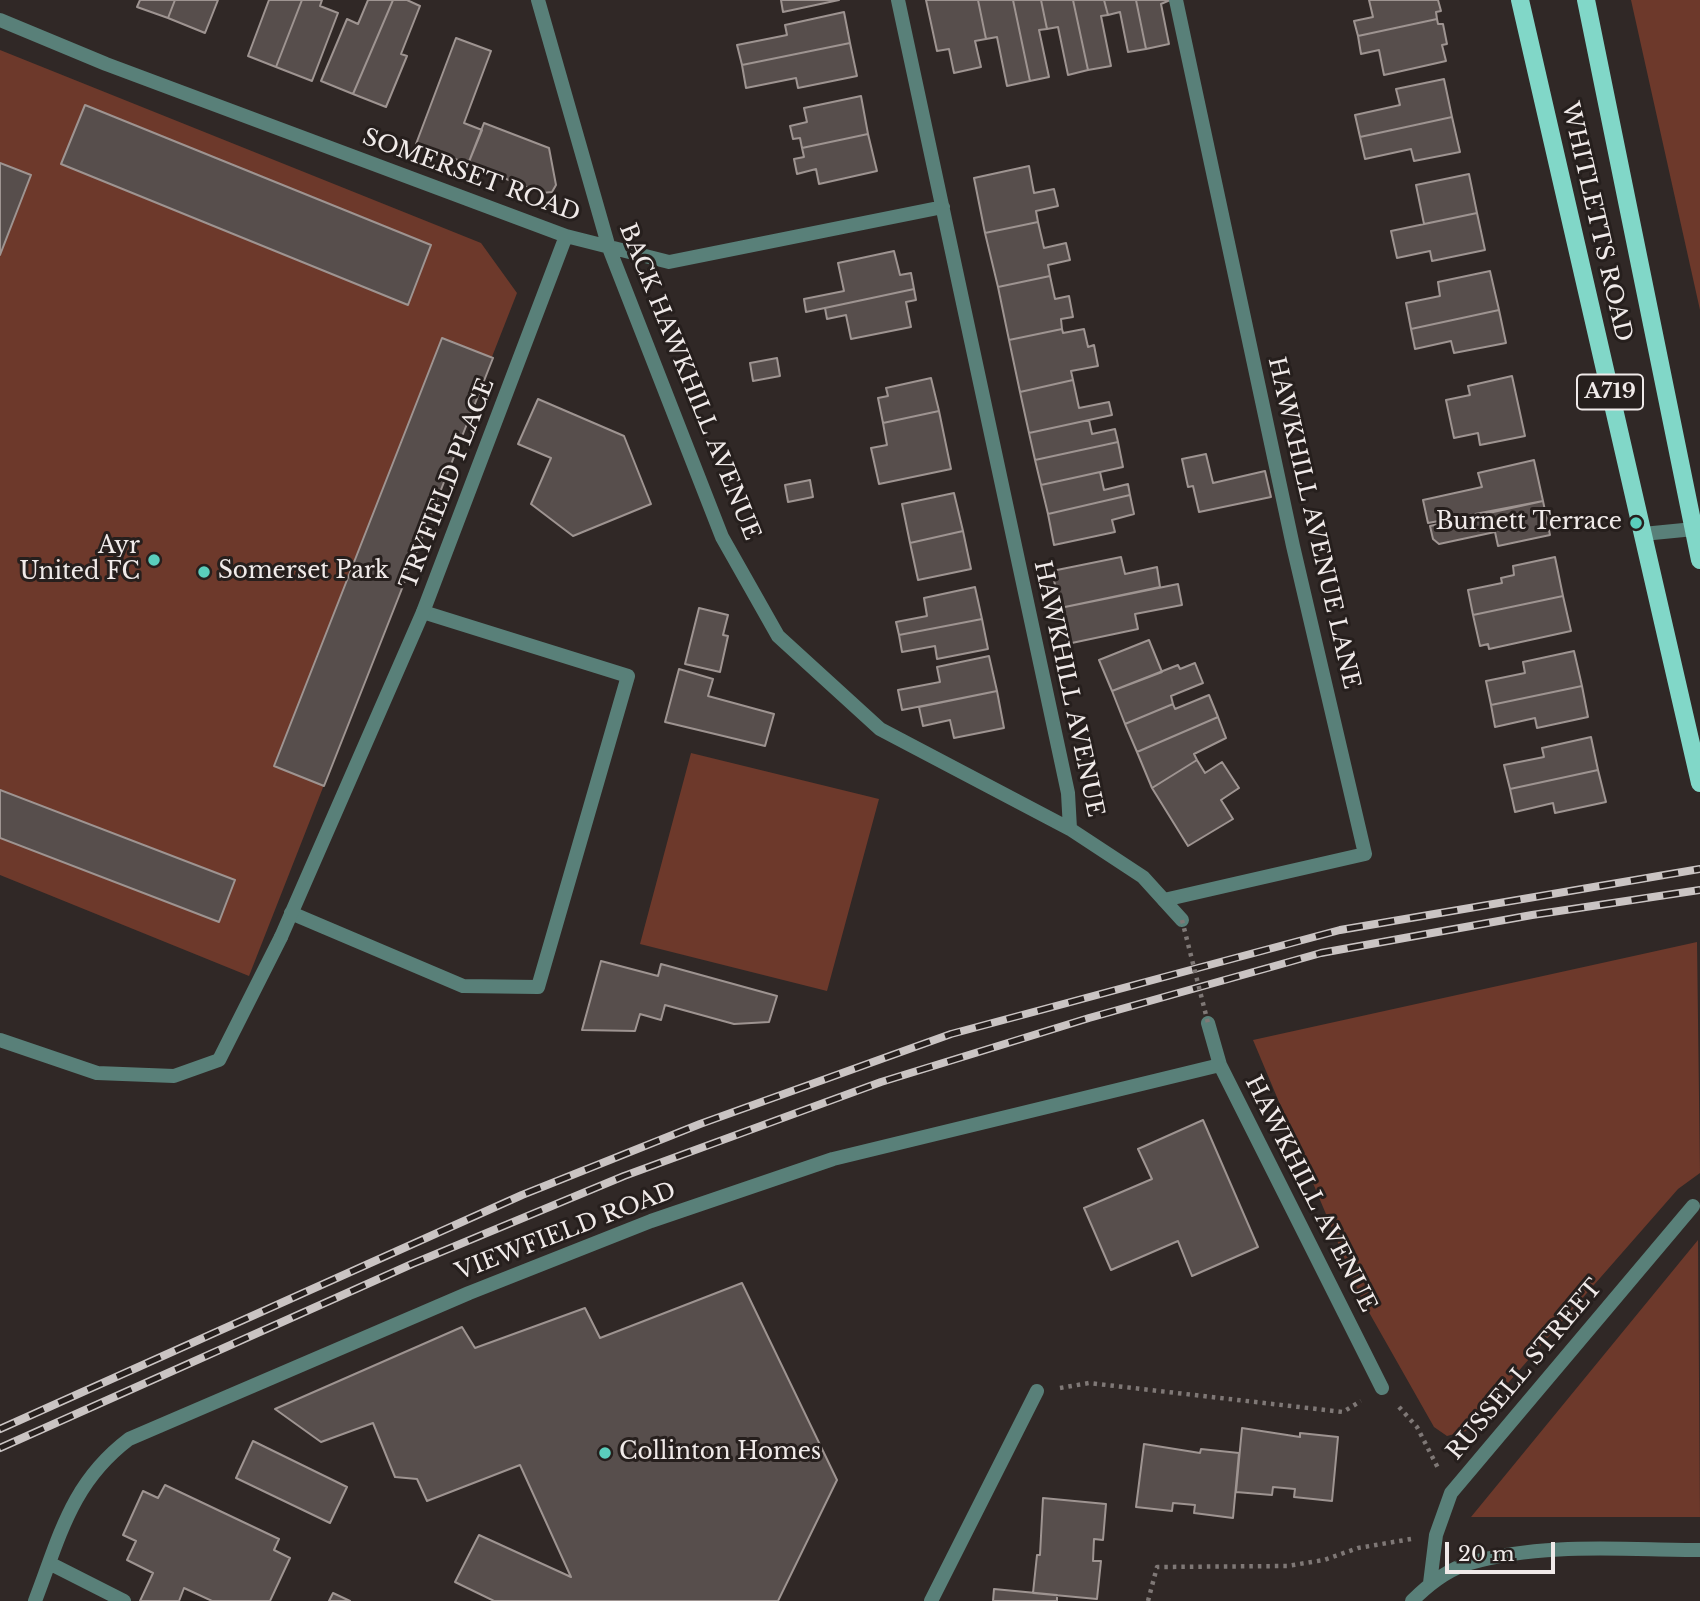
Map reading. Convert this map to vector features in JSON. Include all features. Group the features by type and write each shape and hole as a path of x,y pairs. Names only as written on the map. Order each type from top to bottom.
{"main road":[{"name":"WHITLETTS ROAD","path":"1520,0 1700,783"},
{"name":"WHITLETTS ROAD","path":"1586,0 1700,560"}],"street":[{"name":"BACK HAWKHILL AVENUE","path":"538,0 609,248 722,537 778,636 880,729 1070,829"},
{"name":"HAWKHILL AVENUE","path":"898,0 1068,793 1070,829 1143,877 1182,920"},
{"name":"HAWKHILL AVENUE LANE","path":"1164,900 1365,855 1296,560 1176,0"},
{"name":"SOMERSET ROAD","path":"0,20 106,64 566,236 669,262 943,207"},
{"name":"TRYFIELD PLACE","path":"0,1040 97,1073 174,1076 219,1060 281,937 423,612 566,236"},
{"path":"1643,534 1694,529"},
{"path":"291,914 463,986 538,986 628,676 423,612"},
{"name":"HAWKHILL AVENUE","path":"1209,1023 1220,1065 1382,1388"},
{"name":"VIEWFIELD ROAD","path":"34,1601 74,1498 108,1455 129,1439 469,1293 651,1221 833,1159 1220,1065"},
{"name":"RUSSELL STREET","path":"1430,1583 1436,1535 1451,1493 1693,1206"},
{"path":"931,1601 1037,1391"},
{"path":"1412,1601 1430,1583 1468,1563 1527,1553 1700,1550"},
{"path":"49,1563 124,1601"}],"path":[{"path":"1182,920 1209,1023"},
{"path":"1037,1391 1089,1384 1343,1412 1382,1388 1416,1427 1451,1493"},
{"path":"1148,1601 1157,1567 1287,1566 1324,1560 1358,1548 1436,1535"}],"shaded area":[{"path":"1631,0 1700,0 1700,310"},
{"name":"Somerset Park","path":"0,50 481,243 517,293 249,976 0,875"},
{"path":"691,753 879,799 827,991 640,944"},
{"path":"1697,942 1700,1173 1678,1189 1466,1431 1447,1436 1434,1427 1362,1300 1253,1040"},
{"path":"1698,1240 1700,1517 1471,1517"}],"building":[{"path":"140,0 175,0 168,18 137,7"},
{"path":"175,0 218,0 205,33 168,18"},
{"path":"269,0 302,0 276,67 248,56"},
{"path":"302,0 322,0 320,6 338,13 312,81 276,67"},
{"path":"368,0 393,0 353,94 321,81 347,19 358,24"},
{"path":"393,0 407,0 420,6 401,54 407,56 386,107 353,94"},
{"path":"781,0 839,0 783,12"},
{"path":"926,0 978,0 986,39 975,41 981,67 954,73 949,49 937,51"},
{"path":"978,0 1013,0 1030,81 1007,86 997,37 986,39"},
{"path":"1013,0 1041,0 1047,29 1039,30 1049,77 1030,81"},
{"path":"1041,0 1073,0 1088,70 1068,75 1058,27 1047,29"},
{"path":"1073,0 1104,0 1108,15 1101,16 1111,66 1088,70"},
{"path":"1104,0 1136,0 1146,49 1128,52 1120,12 1108,15"},
{"path":"1136,0 1170,0 1161,4 1169,44 1146,49"},
{"path":"1369,0 1438,0 1441,11 1436,12 1437,19 1358,36 1354,21 1373,17"},
{"path":"844,12 850,43 742,65 737,45 787,35 785,25"},
{"path":"1437,19 1438,24 1443,24 1447,44 1442,45 1446,61 1384,75 1379,50 1361,54 1358,36"},
{"path":"456,38 491,51 464,123 482,130 468,164 416,144"},
{"path":"850,43 857,76 798,88 796,78 746,88 742,65"},
{"path":"1444,79 1452,117 1360,137 1355,115 1400,105 1396,89"},
{"path":"861,96 868,134 802,148 800,138 793,139 790,126 807,122 804,108"},
{"path":"85,105 431,245 408,305 61,164"},
{"path":"1452,117 1460,152 1414,161 1411,149 1365,159 1360,137"},
{"path":"484,123 549,148 556,185 552,192 542,193 468,164"},
{"path":"868,134 877,171 819,184 816,169 797,174 794,159 804,157 802,148"},
{"path":"0,163 31,175 0,255"},
{"path":"1029,166 1034,193 1054,189 1058,206 1036,211 1038,222 985,233 974,178"},
{"path":"1469,174 1477,213 1424,224 1416,185"},
{"path":"1477,213 1485,250 1432,261 1430,251 1397,258 1391,231"},
{"path":"1038,222 1044,248 1066,243 1070,260 1048,265 1050,276 998,287 985,233"},
{"path":"894,251 900,275 911,273 914,289 806,312 804,299 844,291 838,263"},
{"path":"1490,271 1499,310 1411,329 1406,303 1440,296 1438,282"},
{"path":"1050,276 1055,299 1069,296 1073,317 1061,319 1062,329 1009,340 998,287"},
{"path":"914,289 916,300 906,302 911,327 851,339 846,315 827,319 825,308"},
{"path":"1499,310 1506,343 1454,353 1451,341 1415,349 1411,329"},
{"path":"1062,329 1063,333 1084,329 1088,347 1094,345 1098,366 1071,371 1073,380 1020,392 1009,340"},
{"path":"442,338 493,358 324,786 274,766"},
{"path":"777,358 780,376 753,381 750,363"},
{"path":"1512,376 1525,436 1480,445 1478,433 1454,438 1446,400 1470,395 1468,386"},
{"path":"931,378 939,411 883,423 878,398 888,396 886,388"},
{"path":"1073,380 1079,408 1109,402 1112,415 1029,433 1020,392"},
{"path":"538,399 624,436 651,504 573,536 531,504 551,458 518,444"},
{"path":"939,411 951,469 879,484 871,448 887,445 883,423"},
{"path":"1089,420 1092,434 1115,429 1118,442 1035,460 1029,433"},
{"path":"1118,442 1123,467 1041,485 1035,460"},
{"path":"1206,454 1213,483 1265,471 1271,497 1199,512 1193,486 1188,487 1182,459"},
{"path":"1534,460 1543,501 1428,523 1423,500 1482,487 1478,473"},
{"path":"1100,472 1104,490 1128,484 1130,495 1048,514 1041,485"},
{"path":"810,480 813,497 788,502 785,485"},
{"path":"954,493 963,531 910,543 902,504"},
{"path":"1130,495 1134,514 1112,520 1115,532 1054,545 1048,514"},
{"path":"1543,501 1550,535 1498,546 1495,532 1439,544 1433,539 1430,526"},
{"path":"963,531 971,569 918,580 910,543"},
{"path":"1121,557 1125,574 1157,567 1160,587 1060,608 1052,571"},
{"path":"1555,557 1563,596 1473,615 1468,590 1502,583 1501,578 1514,575 1513,566"},
{"path":"1178,584 1182,605 1135,614 1138,629 1067,644 1060,608"},
{"path":"975,587 982,619 899,635 896,622 927,616 924,598"},
{"path":"1563,596 1571,631 1489,649 1488,644 1480,646 1473,615"},
{"path":"699,608 728,615 723,635 728,636 720,672 685,664"},
{"path":"982,619 988,649 937,659 935,646 902,652 899,635"},
{"path":"1149,640 1162,672 1112,691 1099,660"},
{"path":"1574,651 1582,686 1491,705 1486,681 1525,673 1523,662"},
{"path":"989,656 997,691 902,710 898,690 940,682 937,667"},
{"path":"1195,663 1203,683 1171,696 1173,704 1125,724 1112,691 1178,665 1180,669"},
{"path":"679,669 713,679 708,696 774,714 765,746 665,722"},
{"path":"1582,686 1588,717 1537,728 1535,718 1495,727 1491,705"},
{"path":"997,691 1004,728 954,738 950,720 923,726 919,707"},
{"path":"1209,695 1218,717 1137,752 1125,724 1173,704 1175,709"},
{"path":"1218,717 1226,738 1194,754 1197,760 1152,788 1137,752"},
{"path":"1591,737 1598,770 1510,789 1504,765 1544,757 1542,748"},
{"path":"1197,760 1205,773 1222,762 1239,788 1221,800 1233,819 1188,846 1152,788"},
{"path":"1598,770 1606,802 1555,813 1553,803 1515,812 1510,789"},
{"path":"0,790 235,880 219,922 0,838"},
{"path":"601,961 658,976 661,964 777,996 769,1022 734,1024 665,1005 661,1020 640,1014 635,1031 582,1030"},
{"path":"1203,1120 1258,1247 1192,1276 1178,1241 1111,1270 1084,1208 1152,1179 1138,1149"},
{"name":"Collinton Homes","path":"742,1283 837,1480 778,1601 494,1601 455,1582 479,1535 571,1577 520,1465 427,1501 417,1479 395,1477 373,1423 321,1442 275,1409 462,1327 475,1348 585,1308 600,1338"},
{"path":"1242,1428 1300,1437 1300,1433 1338,1437 1332,1501 1294,1497 1295,1489 1273,1487 1272,1495 1236,1492"},
{"path":"253,1441 347,1487 330,1523 236,1478"},
{"path":"1144,1444 1200,1453 1201,1449 1239,1453 1233,1518 1194,1513 1195,1505 1173,1503 1172,1511 1136,1507"},
{"path":"165,1485 279,1539 274,1550 290,1558 270,1601 212,1601 184,1588 179,1601 140,1601 153,1573 127,1560 136,1541 123,1535 143,1491 158,1498"},
{"path":"1043,1498 1106,1504 1103,1540 1094,1539 1093,1561 1101,1561 1097,1599 1033,1593 1037,1555 1040,1555"},
{"path":"994,1589 1057,1595 1057,1601 993,1601"},
{"path":"333,1593 350,1601 329,1601"}],"railway":[{"path":"0,1429 522,1195 700,1124 951,1034 1340,930 1700,869"},
{"path":"0,1448 412,1264 624,1176 881,1082 1089,1018 1321,953 1532,915 1700,890"}],"place":[{"name":"Burnett Terrace","path":"1636,523"},
{"name":"Ayr United FC","path":"154,560"},
{"name":"Somerset Park","path":"204,572"},
{"name":"Collinton Homes","path":"605,1453"}]}
